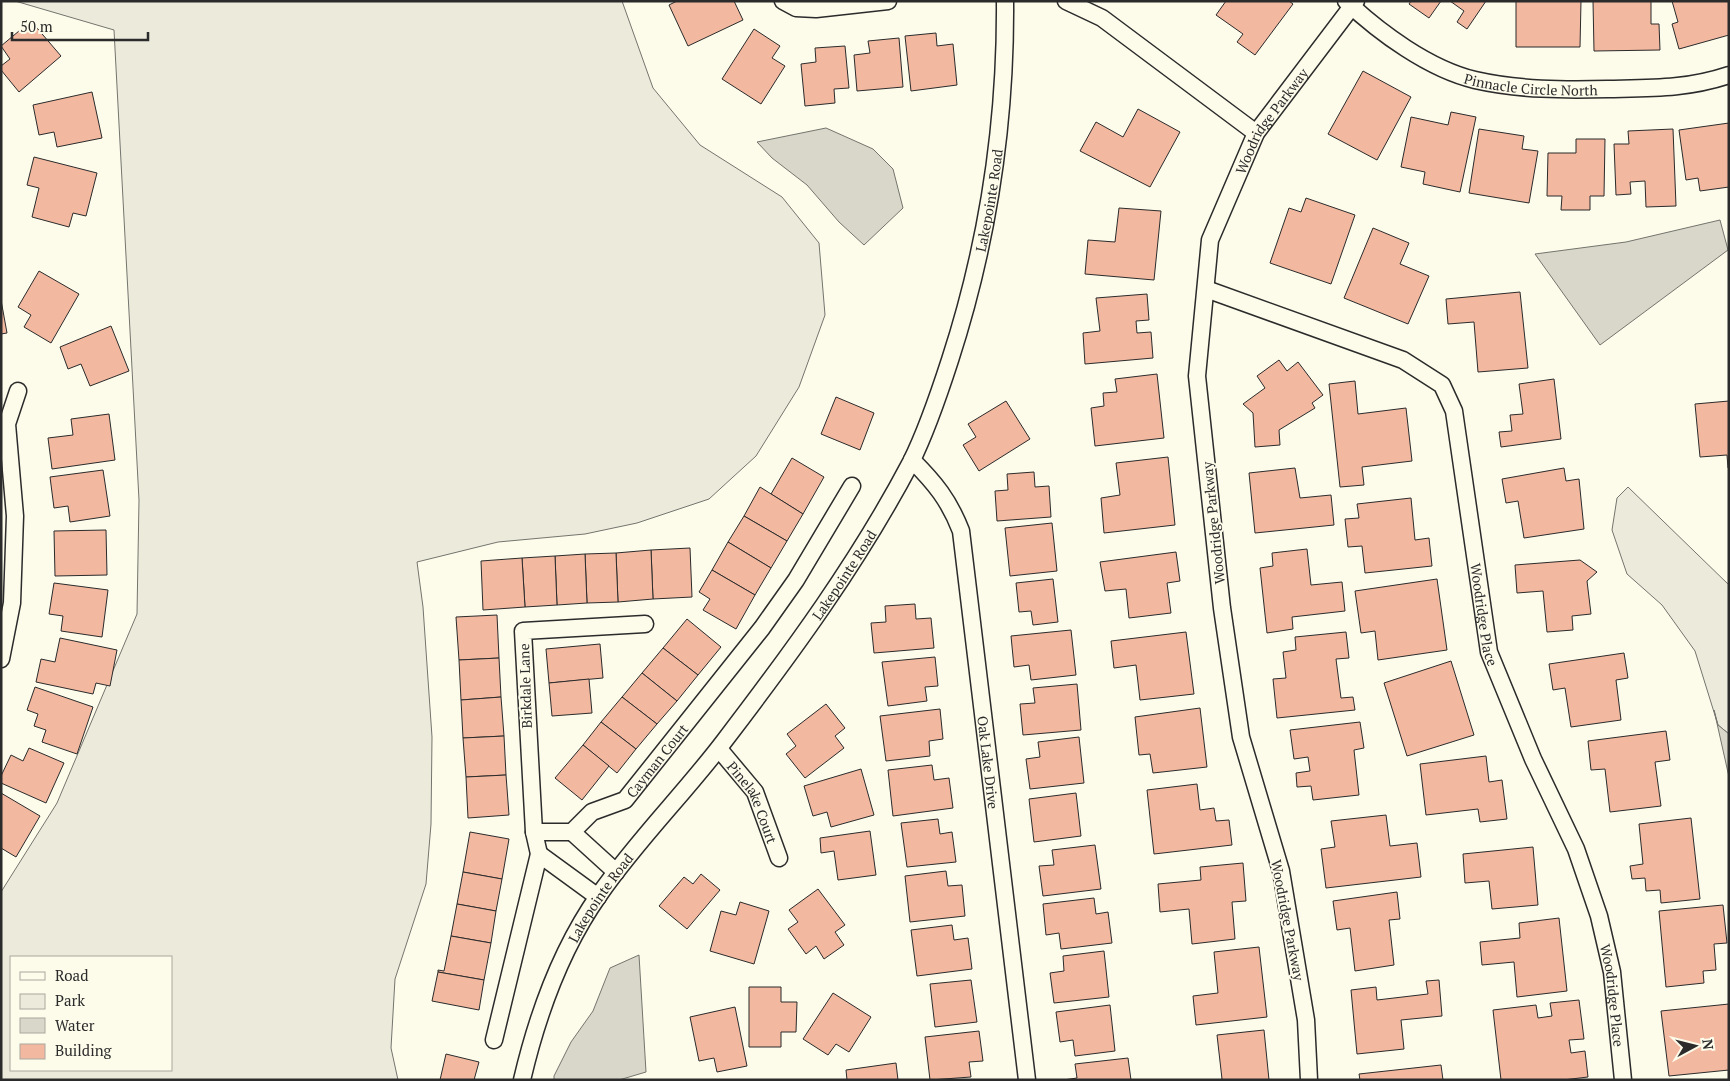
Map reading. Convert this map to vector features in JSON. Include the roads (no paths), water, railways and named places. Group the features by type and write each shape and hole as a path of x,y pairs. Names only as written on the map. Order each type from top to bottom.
{"street":[{"path":"783,1 796,8 809,9 888,1"},
{"name":"Lakepointe Road","path":"522,1080 529,1051 561,965 598,897 616,872 719,749 800,641 854,560 912,460 948,366 965,314 981,251 992,195 1000,133 1005,57 1005,1"},
{"path":"1066,1 1102,18 1256,133"},
{"name":"Woodridge Parkway","path":"1309,1080 1306,1020 1281,871 1241,737 1222,608 1197,376 1210,240 1256,133 1351,3"},
{"name":"Pinnacle Circle North","path":"1351,3 1418,57 1474,80 1548,90 1675,88 1702,84 1729,75"},
{"name":"Woodridge Place","path":"1206,290 1403,360 1442,385 1454,411 1489,652 1533,759 1576,849 1599,916 1612,972 1623,1080"},
{"path":"1,659 12,603 8,558 15,516 7,424 18,391"},
{"name":"Oak Lake Drive","path":"912,460 937,486 947,500 961,532 1027,1080"},
{"name":"Cayman Court","path":"572,832 592,812 625,800 762,628 796,580 852,486"},
{"name":"Birkdale Lane","path":"534,832 523,631 645,624"},
{"name":"Pinelake Court","path":"719,749 755,792 779,858"},
{"path":"494,1040 539,854 534,832 572,832 616,872"},
{"path":"539,854 598,897"}],"water":[{"path":"826,128 873,149 893,169 903,208 864,245 839,222 807,185 772,158 757,142"},
{"path":"1720,220 1728,250 1600,345 1535,254 1626,242"},
{"path":"1714,710 1718,725 1729,734 1729,777"},
{"path":"639,955 646,1072 619,1080 554,1080 554,1076 571,1042 593,1011 610,968"}]}
